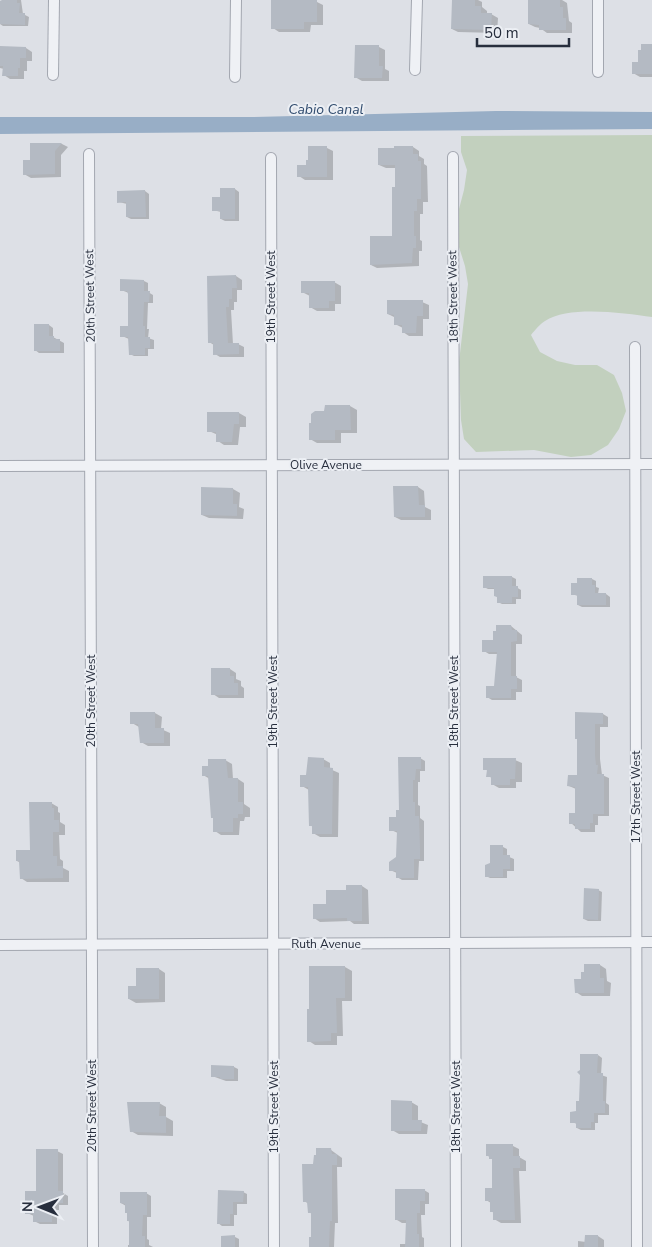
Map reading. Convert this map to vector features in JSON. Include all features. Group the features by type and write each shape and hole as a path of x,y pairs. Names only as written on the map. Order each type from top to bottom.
{"street":[{"path":"53,75 54,0"},
{"path":"236,0 236,77"},
{"path":"415,70 417,0"},
{"path":"598,0 598,72"},
{"name":"20th Street West","path":"89,154 93,1247"},
{"name":"19th Street West","path":"271,158 274,1247"},
{"name":"18th Street West","path":"453,158 456,1247"},
{"name":"17th Street West","path":"635,348 637,1247"},
{"name":"Olive Avenue","path":"0,466 652,464"},
{"name":"Ruth Avenue","path":"0,944 652,942"}],"green space":[{"path":"652,135 652,317 597,312 568,313 545,321 531,335 540,352 557,361 575,365 597,365 614,375 622,393 626,411 619,429 608,445 591,455 571,457 534,450 476,452 464,439 461,420 459,362 468,284 459,247 457,228 467,170 461,152 461,136"}],"water":[{"path":"496,111 652,112 652,129 0,134 0,117 252,117"}],"building":[{"path":"17,0 17,3 20,3 19,13 25,13 25,25 0,24 0,1"},
{"path":"271,0 317,0 317,22 304,22 304,29 271,29"},
{"path":"452,0 475,0 475,6 481,6 481,13 492,13 491,30 451,29"},
{"path":"528,0 560,0 560,7 563,7 563,18 566,18 566,30 539,30 539,25 528,24"},
{"path":"641,44 652,44 652,74 632,74 632,62 638,62 638,50 641,50"},
{"path":"355,45 379,45 379,66 383,66 382,78 354,78"},
{"path":"0,46 26,47 26,58 20,58 18,76 2,76 3,66 0,66"},
{"path":"30,143 62,143 55,151 55,174 23,175 23,160 30,160"},
{"path":"308,146 327,146 327,177 297,177 297,165 306,165 306,160 308,160"},
{"path":"394,146 413,146 413,154 418,154 418,161 421,161 421,199 417,199 417,211 414,211 416,248 413,248 412,263 370,265 370,236 392,236 392,187 395,187 395,165 378,165 378,148 394,148"},
{"path":"220,188 235,188 235,219 220,219 220,211 212,211 212,197 220,197"},
{"path":"145,190 146,217 126,217 126,202 117,203 117,191"},
{"path":"236,275 237,288 232,288 232,299 229,299 229,307 226,307 228,343 239,343 239,354 213,355 213,343 208,343 207,276"},
{"path":"120,279 144,280 144,291 150,291 149,302 144,302 143,326 145,326 145,337 150,337 150,348 145,348 145,355 129,355 128,337 120,337 120,326 128,326 128,294 127,291 120,291"},
{"path":"301,281 335,281 335,301 329,301 329,308 309,308 309,293 301,293"},
{"path":"387,300 423,300 423,316 417,316 416,333 402,333 402,325 394,325 394,315 387,314"},
{"path":"34,324 49,324 49,336 54,336 54,339 60,339 60,351 34,351"},
{"path":"325,405 350,405 351,430 335,430 335,440 309,440 311,414 315,411 324,411"},
{"path":"207,412 239,412 239,424 234,424 232,442 216,442 216,432 207,432"},
{"path":"393,486 418,486 419,505 425,505 425,517 394,517"},
{"path":"201,487 233,488 233,504 237,504 237,516 201,515"},
{"path":"483,576 512,576 512,586 518,586 518,597 512,597 512,603 497,603 497,597 494,596 494,588 483,588"},
{"path":"577,578 592,578 592,585 595,585 595,593 606,593 606,605 577,605 577,595 571,595 571,583 577,583"},
{"path":"496,625 511,625 512,630 517,630 517,641 511,642 511,676 517,676 517,689 511,689 511,698 486,698 486,686 494,686 497,652 482,652 482,640 493,640 493,631 496,631"},
{"path":"211,668 230,668 230,676 234,676 234,683 238,683 238,695 211,695"},
{"path":"130,712 155,712 155,728 164,728 164,743 140,743 138,724 130,724"},
{"path":"575,712 603,713 603,724 595,724 595,755 596,765 598,765 597,774 604,774 604,814 593,814 593,823 590,823 590,829 575,829 575,824 569,824 569,813 575,813 575,787 567,786 568,775 577,775"},
{"path":"308,757 324,758 324,767 333,768 332,834 312,834 312,826 309,826 308,787 300,787 300,775 306,775"},
{"path":"398,757 421,757 421,769 416,769 415,780 413,780 415,816 419,816 420,848 420,859 414,859 414,878 396,878 396,871 389,871 389,862 396,857 397,831 389,831 389,817 396,817 396,810 399,810"},
{"path":"483,758 516,758 515,779 510,779 510,785 491,785 491,777 486,777 487,770 483,770"},
{"path":"208,759 226,759 228,778 238,778 238,802 243,802 243,814 238,814 238,818 233,818 233,832 213,832 208,776 202,776 202,766 208,766"},
{"path":"29,802 52,802 54,820 59,820 59,832 53,832 53,856 57,856 57,866 63,866 63,878 20,879 19,861 16,861 16,850 30,850"},
{"path":"490,845 503,845 503,855 510,855 510,869 503,869 503,877 485,877 485,865 490,863"},
{"path":"346,885 362,885 362,921 347,921 347,918 313,919 313,904 326,904 326,890 346,890"},
{"path":"584,888 599,889 598,920 583,919"},
{"path":"584,964 600,964 600,978 604,978 604,993 575,993 574,979 581,979 581,972 584,972"},
{"path":"309,966 345,966 345,998 336,998 337,1033 331,1033 331,1041 307,1042"},
{"path":"136,968 159,968 159,999 128,999 128,986 136,986"},
{"path":"580,1054 598,1054 597,1073 603,1073 605,1113 594,1113 594,1122 591,1122 591,1128 576,1128 576,1123 570,1123 570,1112 576,1111 576,1101 579,1101 580,1075 577,1072 580,1070"},
{"path":"211,1065 234,1066 234,1079 211,1077"},
{"path":"391,1100 412,1101 412,1120 422,1120 421,1131 391,1131"},
{"path":"127,1102 160,1102 159,1116 166,1116 166,1133 130,1132"},
{"path":"486,1144 513,1144 513,1156 520,1156 520,1168 513,1168 515,1220 493,1220 493,1212 490,1212 490,1201 485,1201 485,1188 492,1188 492,1159 486,1156"},
{"path":"316,1148 331,1148 332,1154 337,1154 337,1165 332,1165 332,1221 330,1221 329,1247 309,1247 311,1213 308,1213 307,1202 303,1202 302,1164 313,1164"},
{"path":"36,1149 58,1149 58,1191 63,1191 63,1203 54,1203 52,1222 33,1222 33,1214 25,1214 25,1191 36,1191"},
{"path":"395,1189 425,1189 425,1201 420,1201 420,1213 417,1213 419,1247 405,1247 406,1220 395,1220"},
{"path":"218,1190 244,1191 243,1202 233,1202 233,1214 230,1214 230,1224 217,1224"},
{"path":"120,1192 147,1192 147,1215 143,1215 142,1236 145,1236 145,1247 129,1247 129,1221 127,1221 127,1213 125,1213 125,1204 120,1203"},
{"path":"235,1235 235,1247 221,1247 221,1236"},
{"path":"585,1235 598,1235 598,1247 584,1247"}],"water label":[{"name":"Cabio Canal","path":"326,109"}]}
